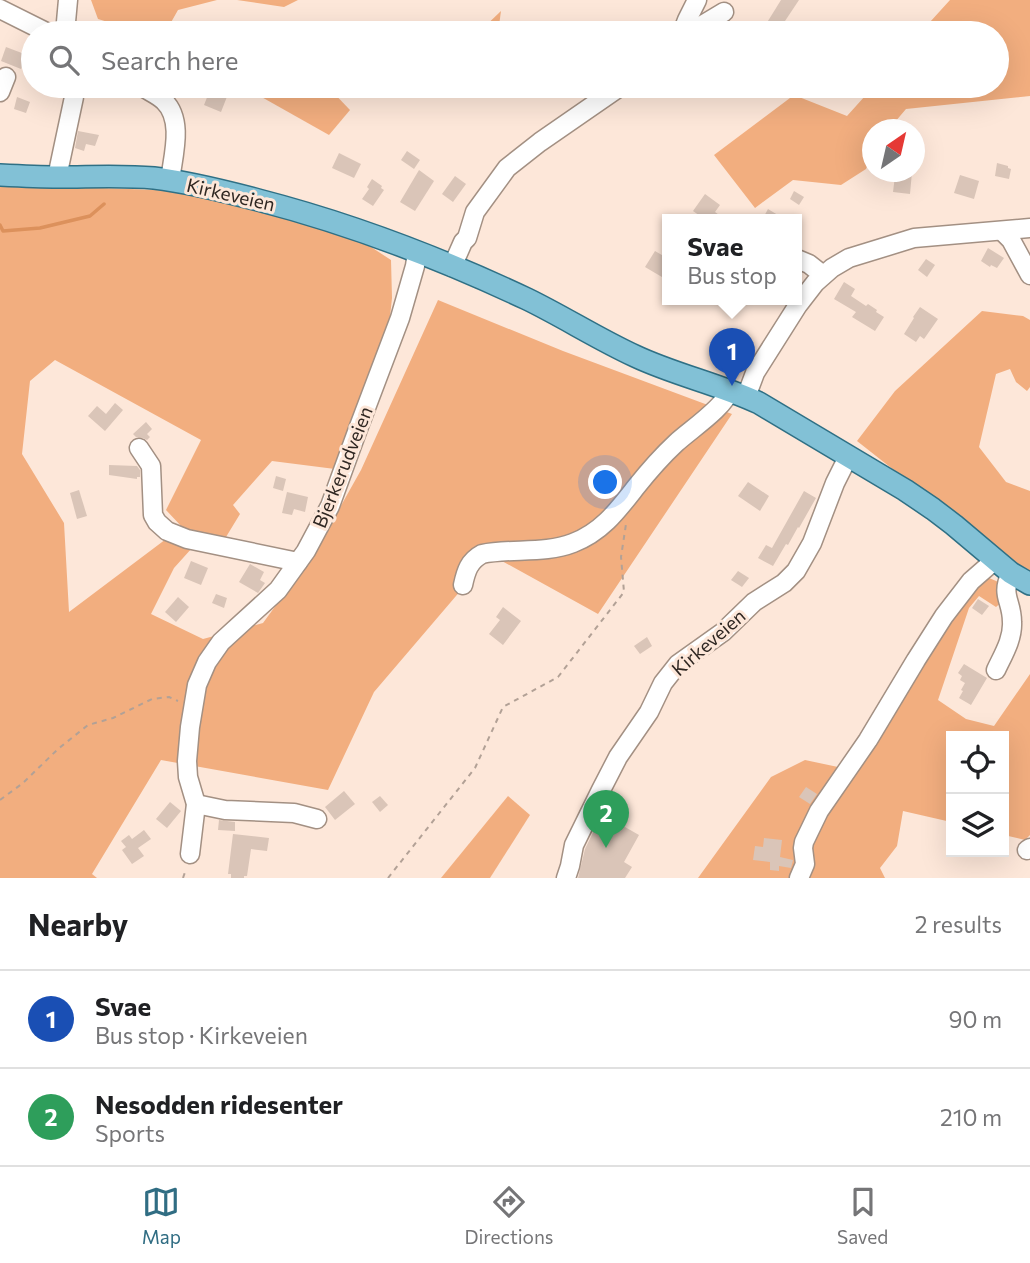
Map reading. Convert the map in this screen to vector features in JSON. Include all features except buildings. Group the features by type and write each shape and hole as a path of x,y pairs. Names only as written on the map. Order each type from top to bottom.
{"main road":[{"name":"Kirkeveien","path":"0,175 170,180 316,215 418,252 528,300 636,357 738,394 933,509 1003,566 1030,584"}],"street":[{"path":"66,21 68,0"},
{"path":"687,21 696,0"},
{"path":"0,9 24,21"},
{"path":"709,21 724,12"},
{"path":"57,177 74,98"},
{"path":"159,98 173,113 176,123 170,180"},
{"path":"452,267 467,238 475,212 507,169 540,142 604,98"},
{"path":"802,300 823,275 849,258 915,238 1030,228"},
{"path":"1002,231 1011,240 1030,275"},
{"name":"Bjerkerudveien","path":"190,854 196,803 188,777 187,761 197,685 206,662 221,642 278,590 306,551 330,506 400,318 418,252"},
{"path":"802,261 823,275"},
{"path":"463,585 468,566 477,557 573,543 607,523 673,446 727,397 738,394 755,373 799,305"},
{"path":"139,448 151,466 153,515 167,531 187,540 298,562"},
{"name":"Kirkeveien","path":"566,878 574,845 605,782 618,757 649,712 663,683 685,658 723,632 754,602 785,583 796,570 812,543 848,457"},
{"path":"799,878 805,864 804,842 819,811 868,740 944,616 971,581 1003,566 1007,582 1005,596 1013,623 1010,639 996,670"},
{"path":"196,803 225,810 294,813 317,819"}],"path":[{"path":"388,878 475,768 503,707 558,677 624,592 621,557 628,512 622,505"},
{"path":"0,800 88,725 113,718 152,699 169,697 194,707"}],"shaded area":[{"path":"91,0 217,0 178,10 172,21 98,19"},
{"path":"237,0 298,0 284,7"},
{"path":"950,0 1030,0 1030,96 906,109 898,119 862,119 862,172 841,185 793,180 755,208 714,155 790,98 802,98 847,116 863,98 1009,98 1009,21 931,21"},
{"path":"501,11 500,21 491,21"},
{"path":"263,98 338,98 350,110 329,135"},
{"path":"0,184 181,191 338,232 371,247 391,260 392,298 388,335 335,469 272,461 233,505 240,514 226,537 201,538 174,568 151,614 203,639 263,623 315,552 361,470 438,300 563,351 732,414 598,614 491,555 374,692 328,790 161,760 92,874 97,878 0,878","holes":["55,360 201,440 166,510 182,527 69,612 64,523 22,454 30,381"]},
{"path":"982,311 1023,316 1030,320 1030,387 1027,391 1016,382 1010,369 996,374 979,447 1006,482 1030,491 1030,573 1017,567 857,441 895,391"},
{"path":"973,571 1003,584 1003,601 996,607 979,596 969,608 938,700 966,719 994,726 1030,674 1030,835 1025,840 1009,836 1009,731 946,731 946,821 903,811 897,846 880,868 885,878 698,878 771,777 805,760 838,767"},
{"path":"508,796 530,815 490,878 441,878"}],"waterway":[{"path":"0,225 3,231 40,228 90,216 104,204"}],"place":[{"name":"Svae","path":"732,386"},
{"name":"Nesodden ridesenter","path":"606,848"}]}
